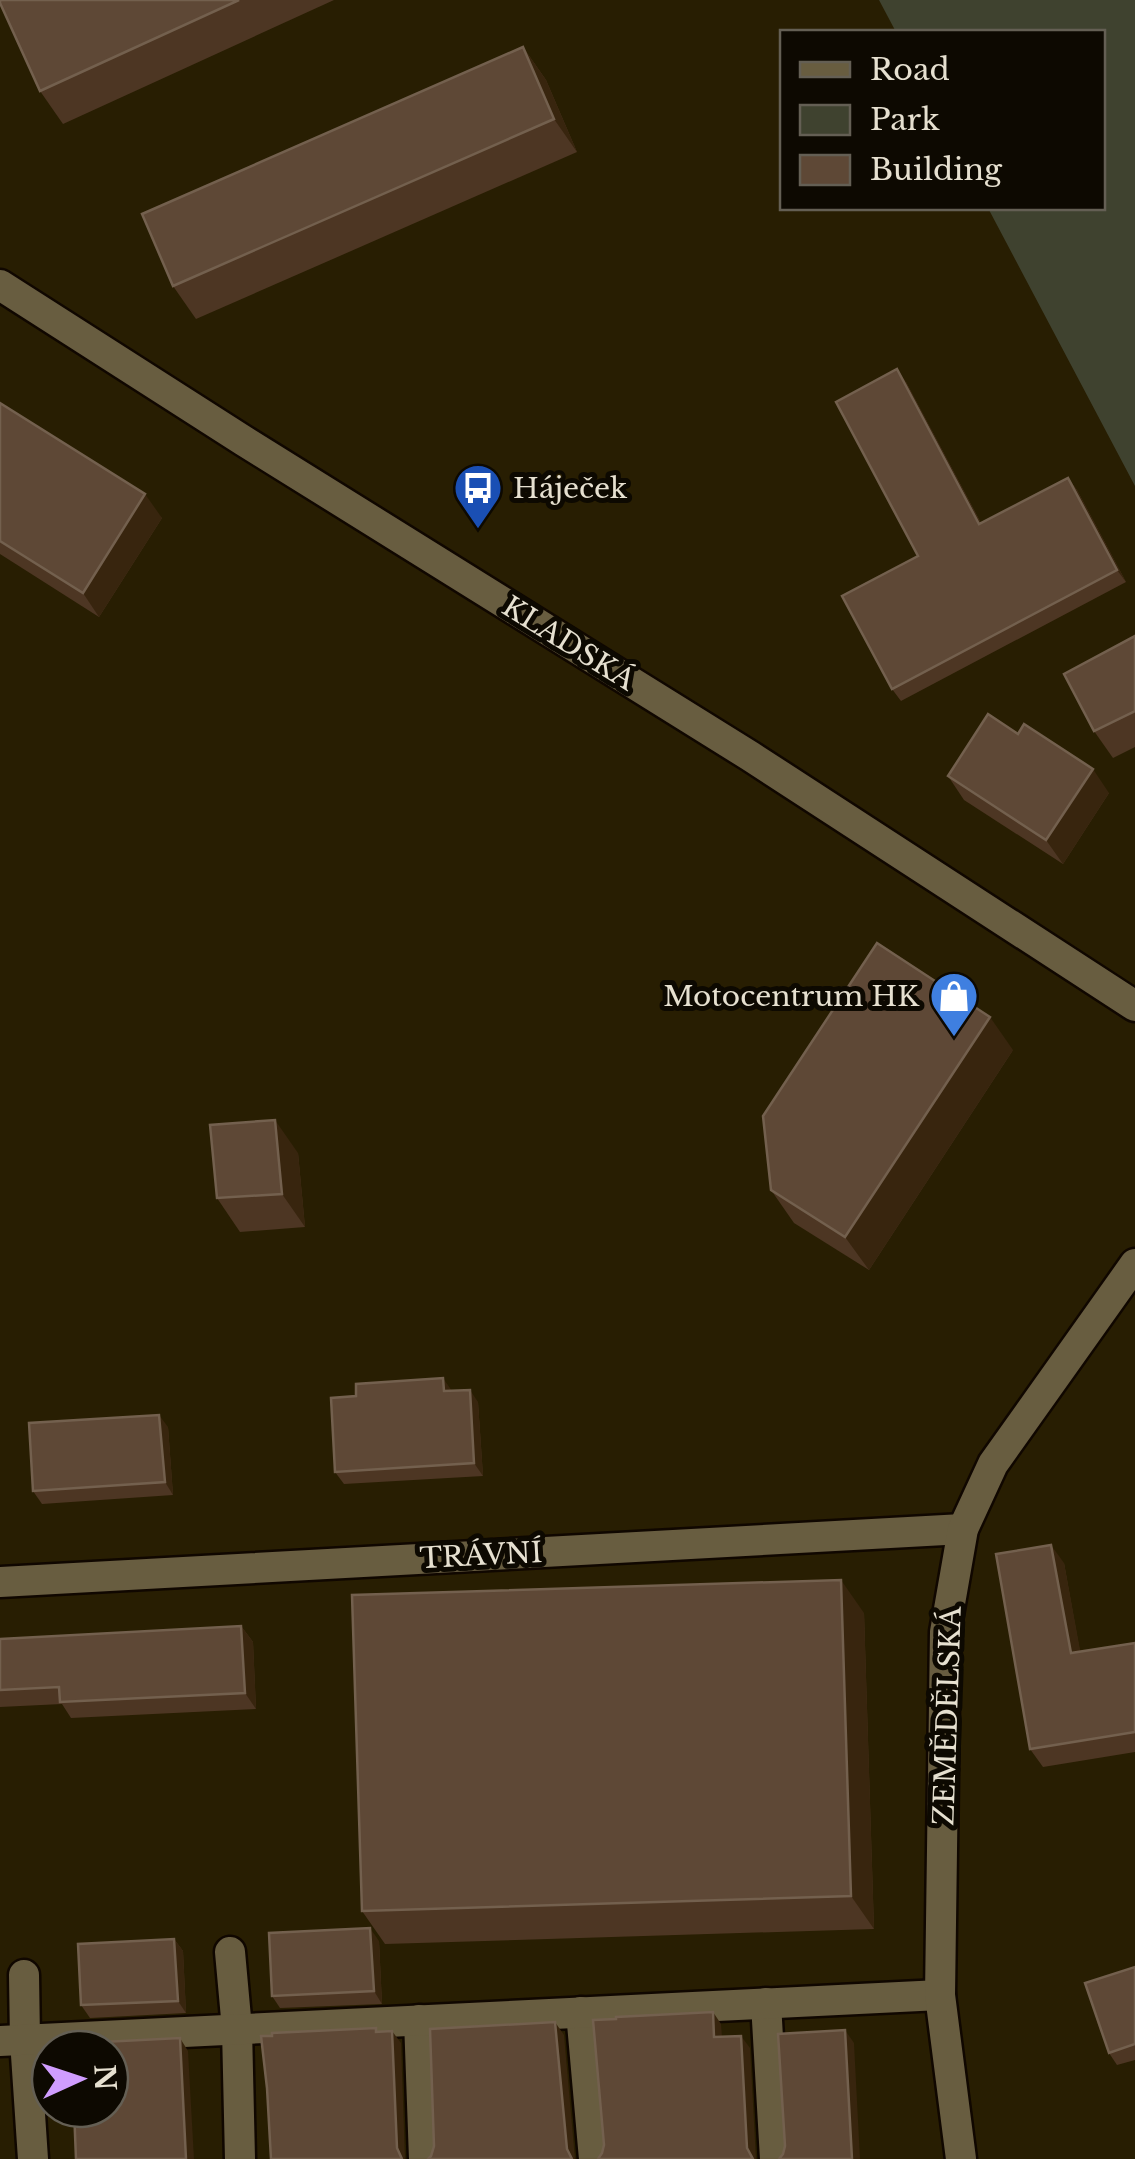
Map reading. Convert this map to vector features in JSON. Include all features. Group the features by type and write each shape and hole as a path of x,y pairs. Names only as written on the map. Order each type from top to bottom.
{"street":[{"name":"KLADSKÁ","path":"0,286 750,756 1135,1006"},
{"name":"ZEMĚDĚLSKÁ","path":"961,2159 940,1995 945,1632 963,1529 993,1464 1135,1264"},
{"name":"TRÁVNÍ","path":"0,1582 963,1529"},
{"path":"230,1952 237,2029 240,2159"},
{"path":"24,1975 12,2040 33,2159"},
{"path":"12,2040 940,1995"},
{"path":"766,2003 775,2159"},
{"path":"581,2012 594,2159"},
{"path":"419,2020 424,2159"}],"green space":[{"path":"879,0 1135,0 1135,486 989,210 1105,210 1105,30 895,30"}],"building":[{"path":"0,0 239,0 40,91"},
{"path":"523,47 554,119 173,286 142,214"},
{"path":"897,369 979,524 1068,478 1117,570 892,689 842,596 918,556 836,402"},
{"path":"0,403 145,494 83,593 0,541"},
{"path":"1135,636 1135,711 1094,731 1064,674"},
{"path":"988,714 1018,734 1024,724 1093,769 1046,840 948,776"},
{"path":"877,943 990,1017 845,1237 771,1190 763,1116"},
{"path":"275,1120 282,1194 217,1198 210,1125"},
{"path":"443,1378 444,1391 470,1390 474,1463 335,1472 331,1398 356,1396 356,1384"},
{"path":"159,1415 165,1482 33,1491 29,1423"},
{"path":"1051,1545 1071,1653 1135,1643 1135,1732 1030,1749 996,1554"},
{"path":"841,1580 851,1896 362,1911 352,1595"},
{"path":"241,1626 245,1693 60,1702 59,1687 0,1690 0,1639"},
{"path":"370,1928 374,1991 272,1996 269,1933"},
{"path":"174,1939 178,2001 81,2005 78,1944"},
{"path":"1135,1967 1135,2044 1109,2053 1085,1983"},
{"path":"713,2012 714,2037 741,2036 747,2148 753,2159 598,2159 604,2145 593,2020"},
{"path":"555,2022 567,2149 572,2159 428,2159 434,2146 430,2029"},
{"path":"376,2028 376,2032 392,2031 397,2148 402,2159 271,2159 261,2036"},
{"path":"845,2030 852,2159 779,2159 785,2146 778,2034"},
{"path":"180,2038 186,2159 76,2159 75,2129 130,2129 130,2041"}],"place":[{"name":"Háječek","path":"478,530"},
{"name":"Motocentrum HK","path":"954,1038"}]}
